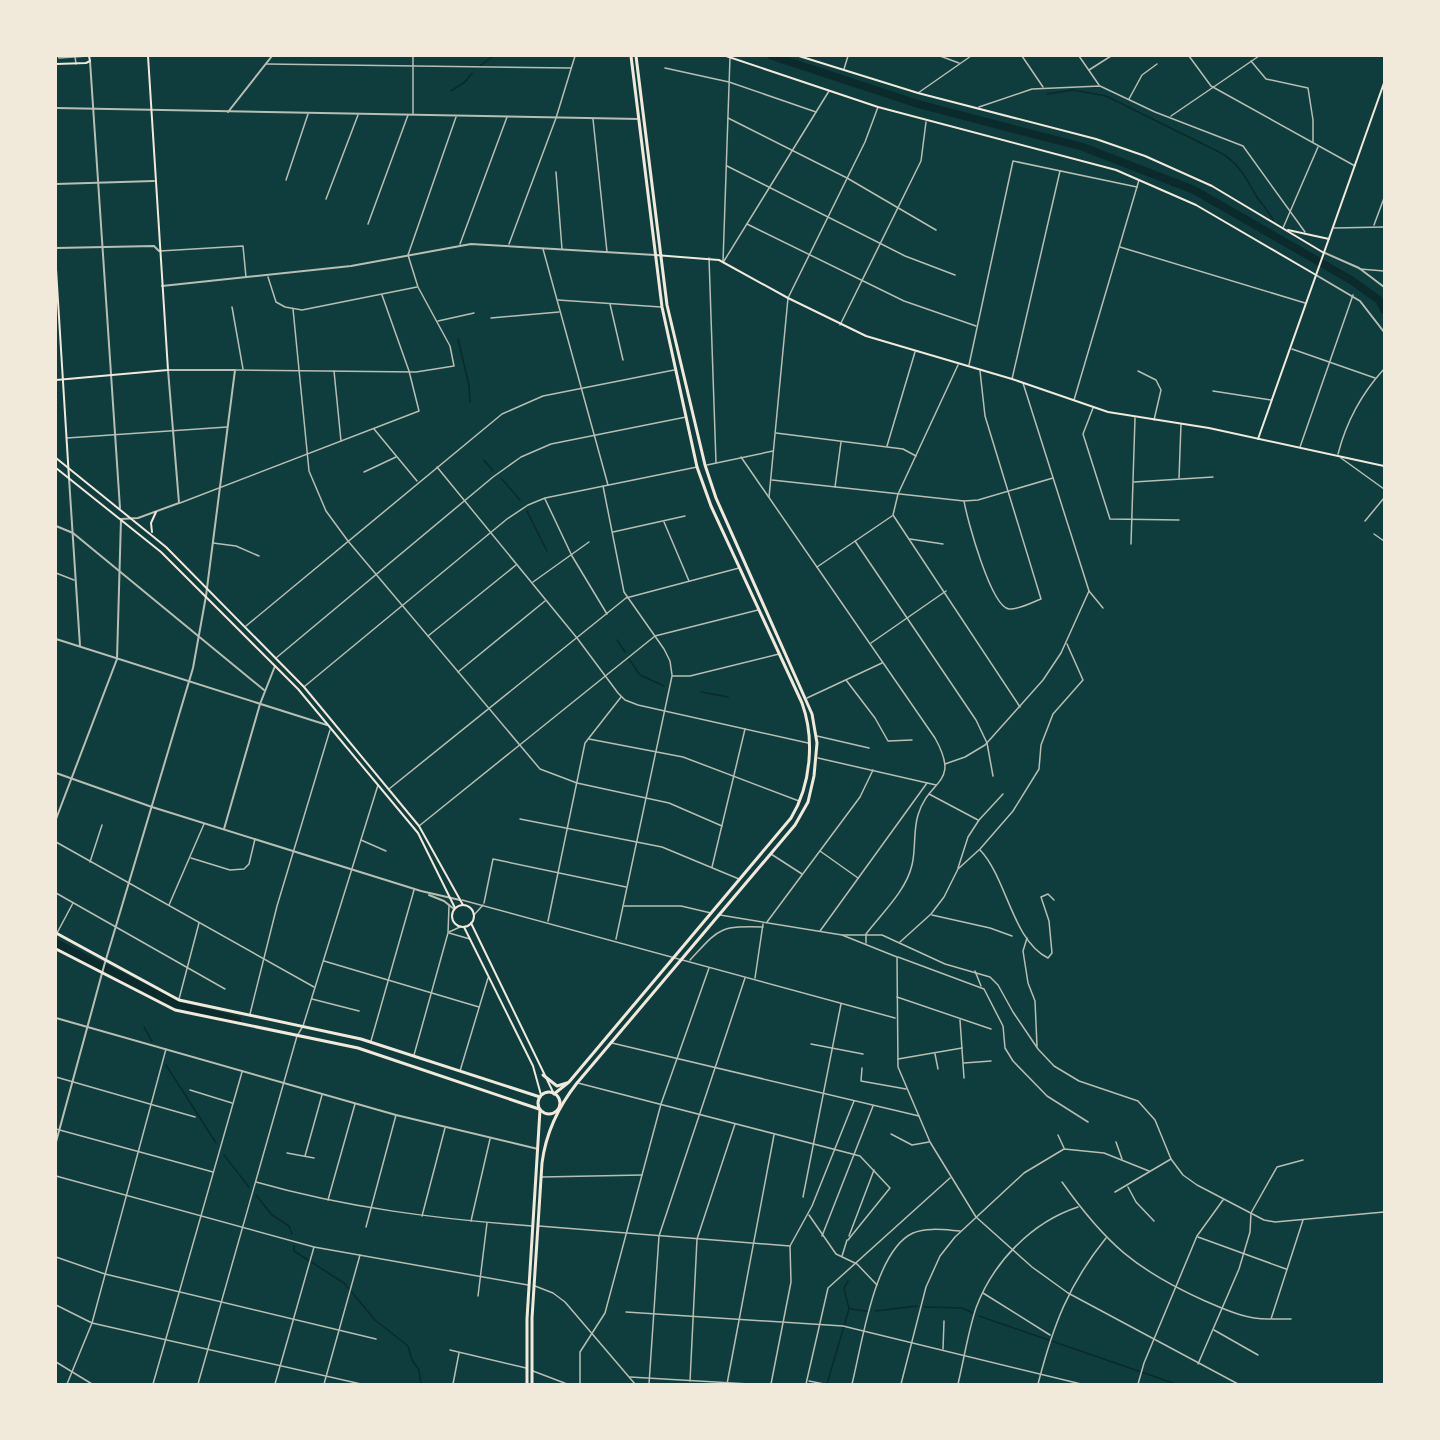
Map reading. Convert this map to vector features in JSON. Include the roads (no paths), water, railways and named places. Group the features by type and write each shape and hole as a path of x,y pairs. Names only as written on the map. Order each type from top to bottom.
{"main road":[{"path":"56,64 88,62 88,56"},
{"path":"56,380 168,370 154,181 148,56"},
{"path":"554,1094 569,1082 791,818 800,802 807,773 810,744 805,712 711,506 697,467 662,307 631,56"},
{"path":"56,949 175,1010 371,1052 550,1114 559,1108 577,1083 803,813 812,785 816,736 807,698 716,498 705,465 668,310 636,56"},
{"path":"728,56 878,107 1079,159 1139,179 1196,205 1316,275"},
{"path":"800,56 918,93 1096,139 1145,156 1212,186 1323,254"},
{"path":"1258,439 1384,84"},
{"path":"1283,228 1329,239"},
{"path":"655,255 709,258 723,263 840,325 915,352 1022,382 1093,407 1135,418 1181,424 1384,466"},
{"path":"56,269 69,478"},
{"path":"56,458 153,535 304,687 419,826 463,905 471,908 474,915 471,923 462,927"},
{"path":"56,468 161,552 275,666 330,727 418,833 452,898 454,910 452,919 471,939 533,1066 540,1096 529,1285 527,1384"},
{"path":"153,535 151,524 156,513"},
{"path":"454,910 463,905"},
{"path":"471,923 543,1075 560,1102 545,1144 534,1286 532,1384"},
{"path":"56,933 179,1000 370,1042 540,1096 548,1092 554,1094"},
{"path":"533,1066 538,1064"},
{"path":"543,1075 557,1086 569,1082"}],"street":[{"path":"75,56 76,64"},
{"path":"58,57 88,56"},
{"path":"228,112 272,56"},
{"path":"412,56 413,115"},
{"path":"509,245 556,118 575,56"},
{"path":"723,263 728,56"},
{"path":"844,70 848,56"},
{"path":"940,56 960,63"},
{"path":"918,93 971,56"},
{"path":"1022,56 1043,88"},
{"path":"1079,56 1100,86"},
{"path":"1089,70 1111,56"},
{"path":"1189,56 1211,86 1355,166"},
{"path":"1169,118 1211,86 1259,56"},
{"path":"61,65 64,57"},
{"path":"80,57 88,62 94,109 120,508"},
{"path":"1251,61 1270,81 1308,88 1313,120 1312,142"},
{"path":"265,64 571,68"},
{"path":"1128,100 1142,75 1156,64"},
{"path":"665,68 729,82 816,113"},
{"path":"976,109 998,99 1043,88 1100,86 1169,118 1243,146 1306,234"},
{"path":"723,263 830,91"},
{"path":"769,498 788,298 847,178 878,107"},
{"path":"56,108 639,119"},
{"path":"286,180 308,113"},
{"path":"326,199 358,114"},
{"path":"368,224 408,115"},
{"path":"179,503 168,370 409,371 454,366 450,346 418,287 408,255 456,116"},
{"path":"460,245 507,117"},
{"path":"593,118 608,253"},
{"path":"728,118 847,178 899,206 936,230"},
{"path":"840,325 921,161 926,121"},
{"path":"1283,228 1318,146"},
{"path":"969,367 1014,160 1137,187"},
{"path":"727,166 880,244 956,275"},
{"path":"1012,379 1060,170"},
{"path":"556,172 562,250"},
{"path":"1074,400 1139,179"},
{"path":"56,184 154,181"},
{"path":"1373,227 1384,198"},
{"path":"747,224 904,302 977,327"},
{"path":"1333,228 1384,227"},
{"path":"162,286 351,266 460,245 509,245 655,255"},
{"path":"56,248 154,246 159,251 243,246 246,277"},
{"path":"1119,246 1306,303"},
{"path":"543,248 608,485"},
{"path":"1323,254 1359,268 1384,271"},
{"path":"709,258 716,463"},
{"path":"1359,268 1384,287"},
{"path":"267,275 276,302 293,309 310,310 418,287"},
{"path":"1316,275 1353,295 1373,314 1384,332"},
{"path":"56,819 117,659 121,519 134,519 156,513 419,411 409,371 382,295"},
{"path":"1300,448 1353,295"},
{"path":"557,300 662,307"},
{"path":"610,304 623,360"},
{"path":"232,307 243,370"},
{"path":"293,309 306,454 311,480 321,502 348,541 376,575 540,770 577,783 646,796 677,805 722,826"},
{"path":"491,318 561,312"},
{"path":"438,322 474,313"},
{"path":"1290,348 1376,379"},
{"path":"886,447 915,352"},
{"path":"817,567 893,515 898,494 958,364"},
{"path":"1384,369 1354,412 1338,455 1384,489"},
{"path":"56,1142 57,1129 105,961 190,682 206,596 235,370"},
{"path":"334,370 341,441"},
{"path":"246,627 490,422 517,405 581,387 676,370"},
{"path":"964,501 989,584 1003,605 1013,608 1041,599 985,416 980,370"},
{"path":"1138,371 1156,380 1161,390 1154,420"},
{"path":"1022,382 1089,591 1103,608"},
{"path":"1213,391 1272,400"},
{"path":"1093,407 1083,434 1110,519 1179,520"},
{"path":"276,658 502,470 530,452 551,444 686,417"},
{"path":"1131,544 1135,418"},
{"path":"1179,479 1181,424"},
{"path":"67,438 227,428"},
{"path":"374,429 418,482"},
{"path":"775,433 903,449 916,456"},
{"path":"836,487 841,441"},
{"path":"705,465 773,451"},
{"path":"364,472 397,456"},
{"path":"741,458 935,738 945,764 945,775 928,794 916,822 913,862 908,880 866,934 866,944"},
{"path":"437,466 577,638 621,697 631,703 810,744"},
{"path":"304,687 491,531 521,509 545,498 697,467"},
{"path":"1133,482 1213,477"},
{"path":"69,478 80,647"},
{"path":"771,480 964,501 1053,478"},
{"path":"603,486 626,598 655,636 670,661 672,676 615,941"},
{"path":"545,498 572,556 607,614"},
{"path":"1365,520 1384,498"},
{"path":"893,515 946,591 1020,707"},
{"path":"612,533 685,516"},
{"path":"664,521 689,581"},
{"path":"56,526 73,533 264,690"},
{"path":"1374,534 1384,541"},
{"path":"909,539 943,544"},
{"path":"855,541 969,709 987,743 993,776"},
{"path":"532,583 589,542"},
{"path":"213,543 236,546 259,556"},
{"path":"428,636 517,564"},
{"path":"389,789 626,598 740,567"},
{"path":"56,573 76,580"},
{"path":"870,644 946,591"},
{"path":"945,764 965,757 987,743 1020,707 1053,667 1089,591"},
{"path":"458,672 546,600"},
{"path":"419,826 655,636 759,609"},
{"path":"56,639 330,727 263,958 250,1015"},
{"path":"958,869 980,849 1014,811 1036,774 1041,746 1050,721 1083,680 1066,642"},
{"path":"672,676 690,676 779,654"},
{"path":"807,698 883,663"},
{"path":"224,830 264,690 275,666"},
{"path":"846,680 875,718 888,741 912,740"},
{"path":"548,922 587,738 621,697"},
{"path":"712,867 746,729"},
{"path":"816,736 869,748"},
{"path":"587,738 692,760 800,802"},
{"path":"816,757 937,785"},
{"path":"755,979 765,922 860,797 873,770"},
{"path":"56,773 152,807 414,889 483,904 896,1018"},
{"path":"820,931 927,783"},
{"path":"198,1384 297,1036 303,1026 378,784"},
{"path":"918,794 926,798"},
{"path":"928,794 979,820"},
{"path":"899,942 931,914 958,869 966,843 979,820 1003,794"},
{"path":"520,819 667,849 740,880"},
{"path":"169,906 205,824"},
{"path":"90,862 102,825"},
{"path":"190,858 240,871 249,864 255,839"},
{"path":"360,840 386,851"},
{"path":"56,842 315,987"},
{"path":"980,849 993,865 1009,904 1027,937 1042,955 1050,958 1050,925 1041,897 1048,894 1054,900"},
{"path":"820,851 858,879"},
{"path":"771,854 802,874"},
{"path":"474,915 483,904 492,860 627,888"},
{"path":"370,1042 414,889"},
{"path":"421,891 449,905 454,910 449,919"},
{"path":"56,893 225,988"},
{"path":"463,905 470,902"},
{"path":"56,933 74,903"},
{"path":"414,1056 448,933 449,905"},
{"path":"623,906 681,906 712,913"},
{"path":"931,914 984,926 1012,936"},
{"path":"719,915 842,935 981,987"},
{"path":"179,1000 199,923"},
{"path":"689,961 721,929 732,926 763,927"},
{"path":"448,933 462,927"},
{"path":"448,933 471,939"},
{"path":"842,935 882,935 945,964 975,971 995,981 1038,1049 1068,1076 1138,1101 1155,1120 1171,1159 1190,1181 1251,1213 1275,1222 1384,1212"},
{"path":"1027,937 1023,951 1027,978 1035,1001 1038,1049"},
{"path":"897,957 896,1060 930,1142 976,1217 1012,1250 1068,1293 1197,1365 1238,1384"},
{"path":"323,961 479,1007"},
{"path":"580,1384 580,1352 605,1313 661,1104 709,967"},
{"path":"975,971 981,987 990,996 1003,1026 1005,1048 1013,1061 1047,1096 1088,1122"},
{"path":"460,1072 488,974"},
{"path":"649,1384 659,1236 746,977"},
{"path":"896,997 992,1029"},
{"path":"311,999 359,1011"},
{"path":"803,1197 841,1003"},
{"path":"56,1018 354,1104 444,1128 538,1149"},
{"path":"960,1020 964,1078"},
{"path":"611,1043 919,1116"},
{"path":"811,1044 863,1054"},
{"path":"896,1060 962,1048"},
{"path":"67,1384 92,1323 166,1049"},
{"path":"935,1053 938,1069"},
{"path":"963,1064 991,1061"},
{"path":"862,1068 861,1081 907,1089"},
{"path":"153,1384 242,1072"},
{"path":"56,1077 195,1117"},
{"path":"577,1083 855,1154 875,1170 890,1188 848,1240"},
{"path":"190,1090 233,1103"},
{"path":"305,1156 322,1095"},
{"path":"771,1384 792,1271 790,1246 808,1215 854,1101"},
{"path":"328,1201 354,1104"},
{"path":"822,1236 873,1106"},
{"path":"366,1227 396,1115"},
{"path":"690,1381 697,1239 736,1123"},
{"path":"421,1217 444,1128"},
{"path":"57,1129 214,1172"},
{"path":"727,1384 774,1133"},
{"path":"891,1134 912,1145 930,1142"},
{"path":"1058,1135 1064,1149"},
{"path":"471,1221 491,1138"},
{"path":"1116,1142 1122,1160"},
{"path":"901,1384 931,1274 940,1256 961,1231 1024,1173 1064,1149 1104,1153 1149,1171"},
{"path":"286,1153 314,1158"},
{"path":"1115,1192 1171,1159"},
{"path":"1197,1365 1244,1254 1251,1213 1277,1167 1303,1160"},
{"path":"841,1256 875,1170"},
{"path":"542,1176 642,1175"},
{"path":"56,1176 314,1246 529,1285"},
{"path":"806,1384 821,1323 826,1291 951,1177"},
{"path":"256,1182 328,1201 421,1217 533,1226"},
{"path":"1062,1182 1080,1207 1107,1237 1140,1268 1175,1287 1222,1308 1254,1319 1291,1319"},
{"path":"1128,1186 1136,1202 1154,1221"},
{"path":"1138,1384 1153,1341 1197,1236 1224,1199"},
{"path":"958,1384 976,1310 983,1293 1012,1250 1044,1223 1080,1207"},
{"path":"808,1215 836,1254 857,1264 878,1285"},
{"path":"1271,1319 1303,1220"},
{"path":"478,1296 487,1223"},
{"path":"538,1226 790,1246"},
{"path":"852,1384 878,1285 894,1248 908,1236 925,1230 961,1231"},
{"path":"1197,1236 1287,1269"},
{"path":"1038,1384 1051,1336 1068,1293 1107,1237"},
{"path":"275,1384 314,1246"},
{"path":"324,1384 360,1255"},
{"path":"56,1257 105,1274 376,1339"},
{"path":"534,1286 560,1297 635,1384"},
{"path":"983,1293 1051,1336"},
{"path":"56,1305 92,1323 361,1384"},
{"path":"626,1312 843,1326 1081,1384"},
{"path":"943,1349 944,1321"},
{"path":"1213,1330 1258,1355"},
{"path":"450,1350 527,1368"},
{"path":"453,1384 459,1352"},
{"path":"56,1362 92,1384"},
{"path":"532,1370 567,1384"},
{"path":"629,1377 749,1384"},
{"path":"808,1380 824,1384"}],"waterway":[{"path":"480,66 493,56"},
{"path":"772,56 918,104 1083,147 1194,190 1351,280 1379,300 1384,310"},
{"path":"451,91 465,82 472,73"},
{"path":"1047,94 1073,90 1106,96 1221,153 1238,167 1273,220"},
{"path":"458,339 469,385 470,402"},
{"path":"484,460 493,471"},
{"path":"501,478 520,500"},
{"path":"527,511 547,551"},
{"path":"617,640 625,652"},
{"path":"629,659 640,675 664,686"},
{"path":"701,692 728,697"},
{"path":"56,943 180,1006 237,1020"},
{"path":"144,1027 152,1041"},
{"path":"166,1065 216,1143"},
{"path":"224,1155 249,1187"},
{"path":"256,1195 272,1215 289,1226 292,1234"},
{"path":"294,1246 294,1251 344,1283 375,1320 408,1346 412,1360 419,1370 421,1384"},
{"path":"827,1384 849,1309 844,1288 848,1281"},
{"path":"875,1311 917,1306"},
{"path":"924,1307 962,1308 973,1313"},
{"path":"850,1309 867,1311"},
{"path":"979,1316 1176,1384"}]}
